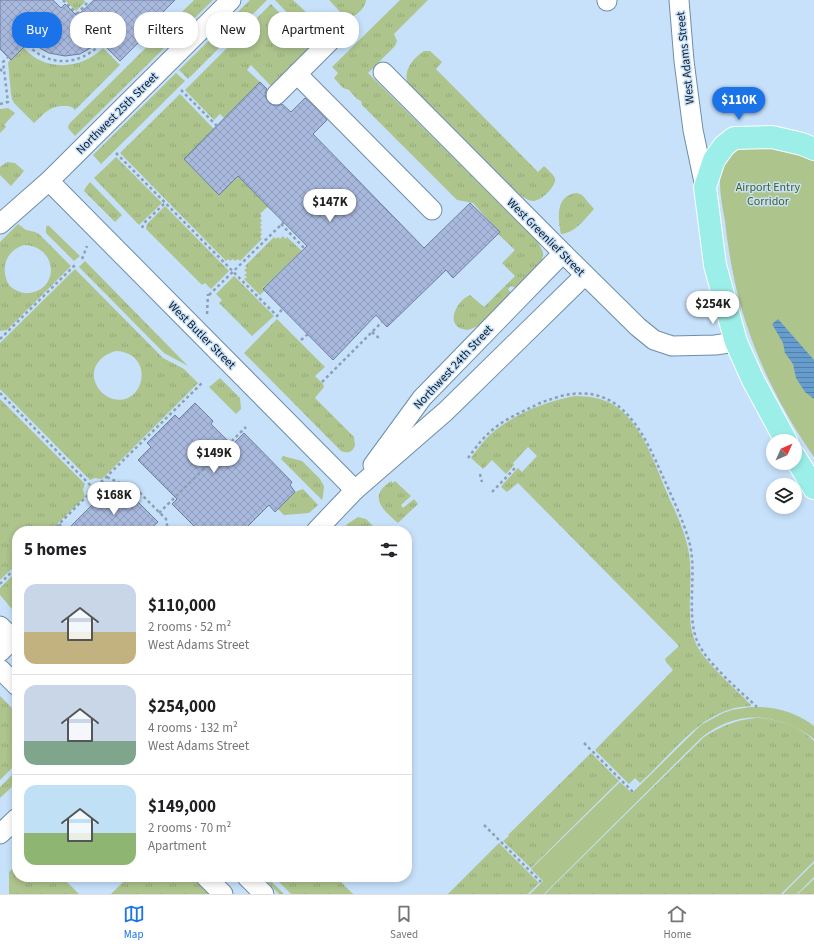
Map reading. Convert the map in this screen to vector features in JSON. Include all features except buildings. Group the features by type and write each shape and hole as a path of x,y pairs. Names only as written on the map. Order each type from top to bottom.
{"main road":[{"name":"West Adams Street","path":"782,434 753,380 736,342 715,265 705,187 714,160 724,146 734,138 772,138 802,144 814,150"}],"street":[{"name":"Northwest 25th Street","path":"0,224 49,181 231,0"},
{"name":"West Adams Street","path":"679,0 684,61 693,130 705,187"},
{"path":"276,95 323,48"},
{"name":"West Greenlief Street","path":"383,72 562,253 638,327 654,340 672,346 715,345 736,342"},
{"path":"297,74 432,210"},
{"name":"West Butler Street","path":"49,181 355,490"},
{"name":"Northwest 24th Street","path":"355,490 422,398 562,253"},
{"name":"Northwest 24th Street","path":"321,526 355,490 446,411 585,275"},
{"path":"0,669 12,681"},
{"path":"0,834 12,823"},
{"path":"211,882 223,894"},
{"path":"251,882 264,894"}],"path":[{"path":"63,0 78,15 87,3"},
{"path":"0,104 8,102 3,62 24,42 42,57 63,61 71,61 83,57 97,48"},
{"path":"0,69 4,73"},
{"path":"0,74 4,73"},
{"path":"180,90 217,126"},
{"path":"116,153 277,316 283,308"},
{"path":"142,228 144,223 166,203"},
{"path":"207,316 209,294 234,272 282,223 305,248"},
{"path":"82,259 88,243"},
{"path":"0,339 75,265"},
{"path":"322,382 382,322"},
{"path":"372,332 380,339"},
{"path":"0,335 5,334"},
{"path":"301,340 308,334"},
{"path":"59,524 202,383"},
{"path":"0,393 94,489"},
{"path":"468,458 488,433 500,424 540,403 549,400 568,395 588,393 606,398 624,410 631,417 646,440 689,541 693,558 693,627 698,642 707,656 757,707"},
{"path":"159,513 246,427"},
{"path":"492,492 516,467"},
{"path":"480,474 482,482"},
{"path":"107,477 139,492 166,519 167,526"},
{"path":"100,484 107,490"},
{"path":"0,584 12,571"},
{"path":"584,742 633,792"},
{"path":"484,825 541,882"}],"green space":[{"path":"65,0 84,0 85,2 76,11"},
{"path":"194,0 213,0 198,15 198,12 182,12"},
{"path":"250,0 267,0 255,12 238,12"},
{"path":"275,0 293,0 306,12 286,12"},
{"path":"329,0 366,0 359,13 340,12"},
{"path":"400,0 428,0 394,34 397,41 395,46 368,73 538,242 543,252 542,262 516,288 511,286 508,289 511,293 478,326 468,330 456,325 454,315 456,309 464,298 470,295 484,307 515,276 502,263 515,250 498,234 499,232 473,203 457,200 362,105 361,101 357,99 349,90 343,88 334,78 338,73 332,67 351,48 359,48 359,40"},
{"path":"271,4 279,12 268,12 268,48 313,48 273,88 251,65 247,70 260,82 225,119 220,114 214,120 185,90 227,48 260,48 260,15"},
{"path":"206,43 206,48 219,48 188,79 179,70"},
{"path":"22,48 41,61 63,65 84,61 103,48 120,65 75,110 68,106 58,106 50,109 34,123 14,103 12,99 8,62"},
{"path":"146,48 164,48 75,136 68,128 69,124"},
{"path":"424,51 430,51 442,62 436,69 538,172 544,166 553,175 555,181 547,193 535,201 520,195 408,83 407,73 410,64"},
{"path":"176,73 185,81 101,164 93,155"},
{"path":"180,94 214,129 184,159 219,195 238,176 279,217 267,207 260,214 262,216 260,218 262,221 260,223 262,225 260,227 262,230 260,232 262,234 260,237 262,239 240,261 238,259 235,261 233,259 230,261 228,259 226,261 120,153"},
{"path":"8,108 15,113 4,125 6,127 0,133 0,109"},
{"name":"Airport Entry Corridor","path":"742,146 775,147 814,159 814,457 802,440 802,434 798,434 765,372 755,349 740,302 729,250 721,199 720,182 720,174 724,161 732,152"},
{"path":"116,157 162,203 139,225 94,178"},
{"path":"7,162 15,163 24,171 11,186 0,175 0,167"},
{"path":"90,182 122,215 115,222 84,191"},
{"path":"577,193 582,195 594,209 575,229 561,234 559,215 561,203 565,198"},
{"path":"165,206 229,271 211,289 205,283 202,285 146,229 147,224"},
{"path":"18,224 26,230 39,234 71,266 7,330 0,331 0,242","holes":["24,245 35,247 43,252 49,260 51,268 50,277 46,284 39,290 29,293 21,292 9,285 6,279 6,261 12,252"]},
{"path":"48,225 80,256 74,261 46,233 46,227"},
{"path":"283,236 285,239 287,237 302,251 263,288 265,290 260,295 244,279 247,277 244,275 247,273 244,270 247,268 245,266 274,237 276,239 278,237 280,239"},
{"path":"85,261 188,366 164,353 79,267"},
{"path":"75,269 163,358 184,369 198,383 102,479 95,478 90,480 0,389 0,343","holes":["116,351 129,354 137,360 141,369 142,379 139,388 133,395 124,399 110,398 97,386 94,374 97,364 105,356"]},
{"path":"234,276 274,316 252,336 219,303 222,300 216,294"},
{"path":"277,319 325,367 315,376 324,387 315,398 354,437 355,445 350,452 341,451 244,353"},
{"path":"220,378 240,398 241,409 236,414 209,387"},
{"path":"575,396 600,399 612,404 631,420 638,430 656,465 686,540 691,577 690,611 692,633 696,644 713,667 751,705 728,710 700,725 640,783 635,778 629,784 595,750 673,670 665,659 679,646 518,483 507,492 501,487 518,468 522,472 537,456 528,447 513,463 514,465 506,474 492,460 483,469 471,458 488,437 509,420 531,409 553,401"},
{"path":"0,399 85,484 83,490 85,497 55,526 12,526 12,569 0,580"},
{"path":"283,456 302,461 320,479 324,486 322,500 281,459"},
{"path":"391,481 393,483 395,481 411,496 401,505 403,508 414,499 418,504 398,523 384,509 379,501 380,492"},
{"path":"303,489 318,505 309,513 284,515 278,509 295,492"},
{"path":"358,517 366,519 373,526 347,526 346,525"},
{"path":"12,576 12,609 0,595 0,588"},
{"path":"0,696 12,708 12,768 0,780"},
{"path":"750,707 776,709 800,717 814,726 814,739 786,723 771,719 742,719 713,729 700,739 544,894 530,894 543,881 531,869 620,782 632,793 701,725 723,713"},
{"path":"756,718 780,721 802,731 814,741 814,861 781,894 545,894 704,737 729,724"},
{"path":"591,753 619,781 531,868 503,841"},
{"path":"12,775 12,787 0,798 0,787"},
{"path":"499,843 539,883 528,894 448,894"},
{"path":"814,863 814,877 797,894 783,894"},
{"path":"12,869 12,882 67,882 79,894 9,894 9,872"},
{"path":"814,879 814,894 798,894"},
{"path":"123,882 198,882 209,894 111,894"},
{"path":"267,882 272,882 284,894 279,894"},
{"path":"279,882 341,882 353,894 291,894"}],"water":[{"path":"778,319 814,360 814,399 805,392 796,378 793,364 785,353 783,343 772,324"}]}
